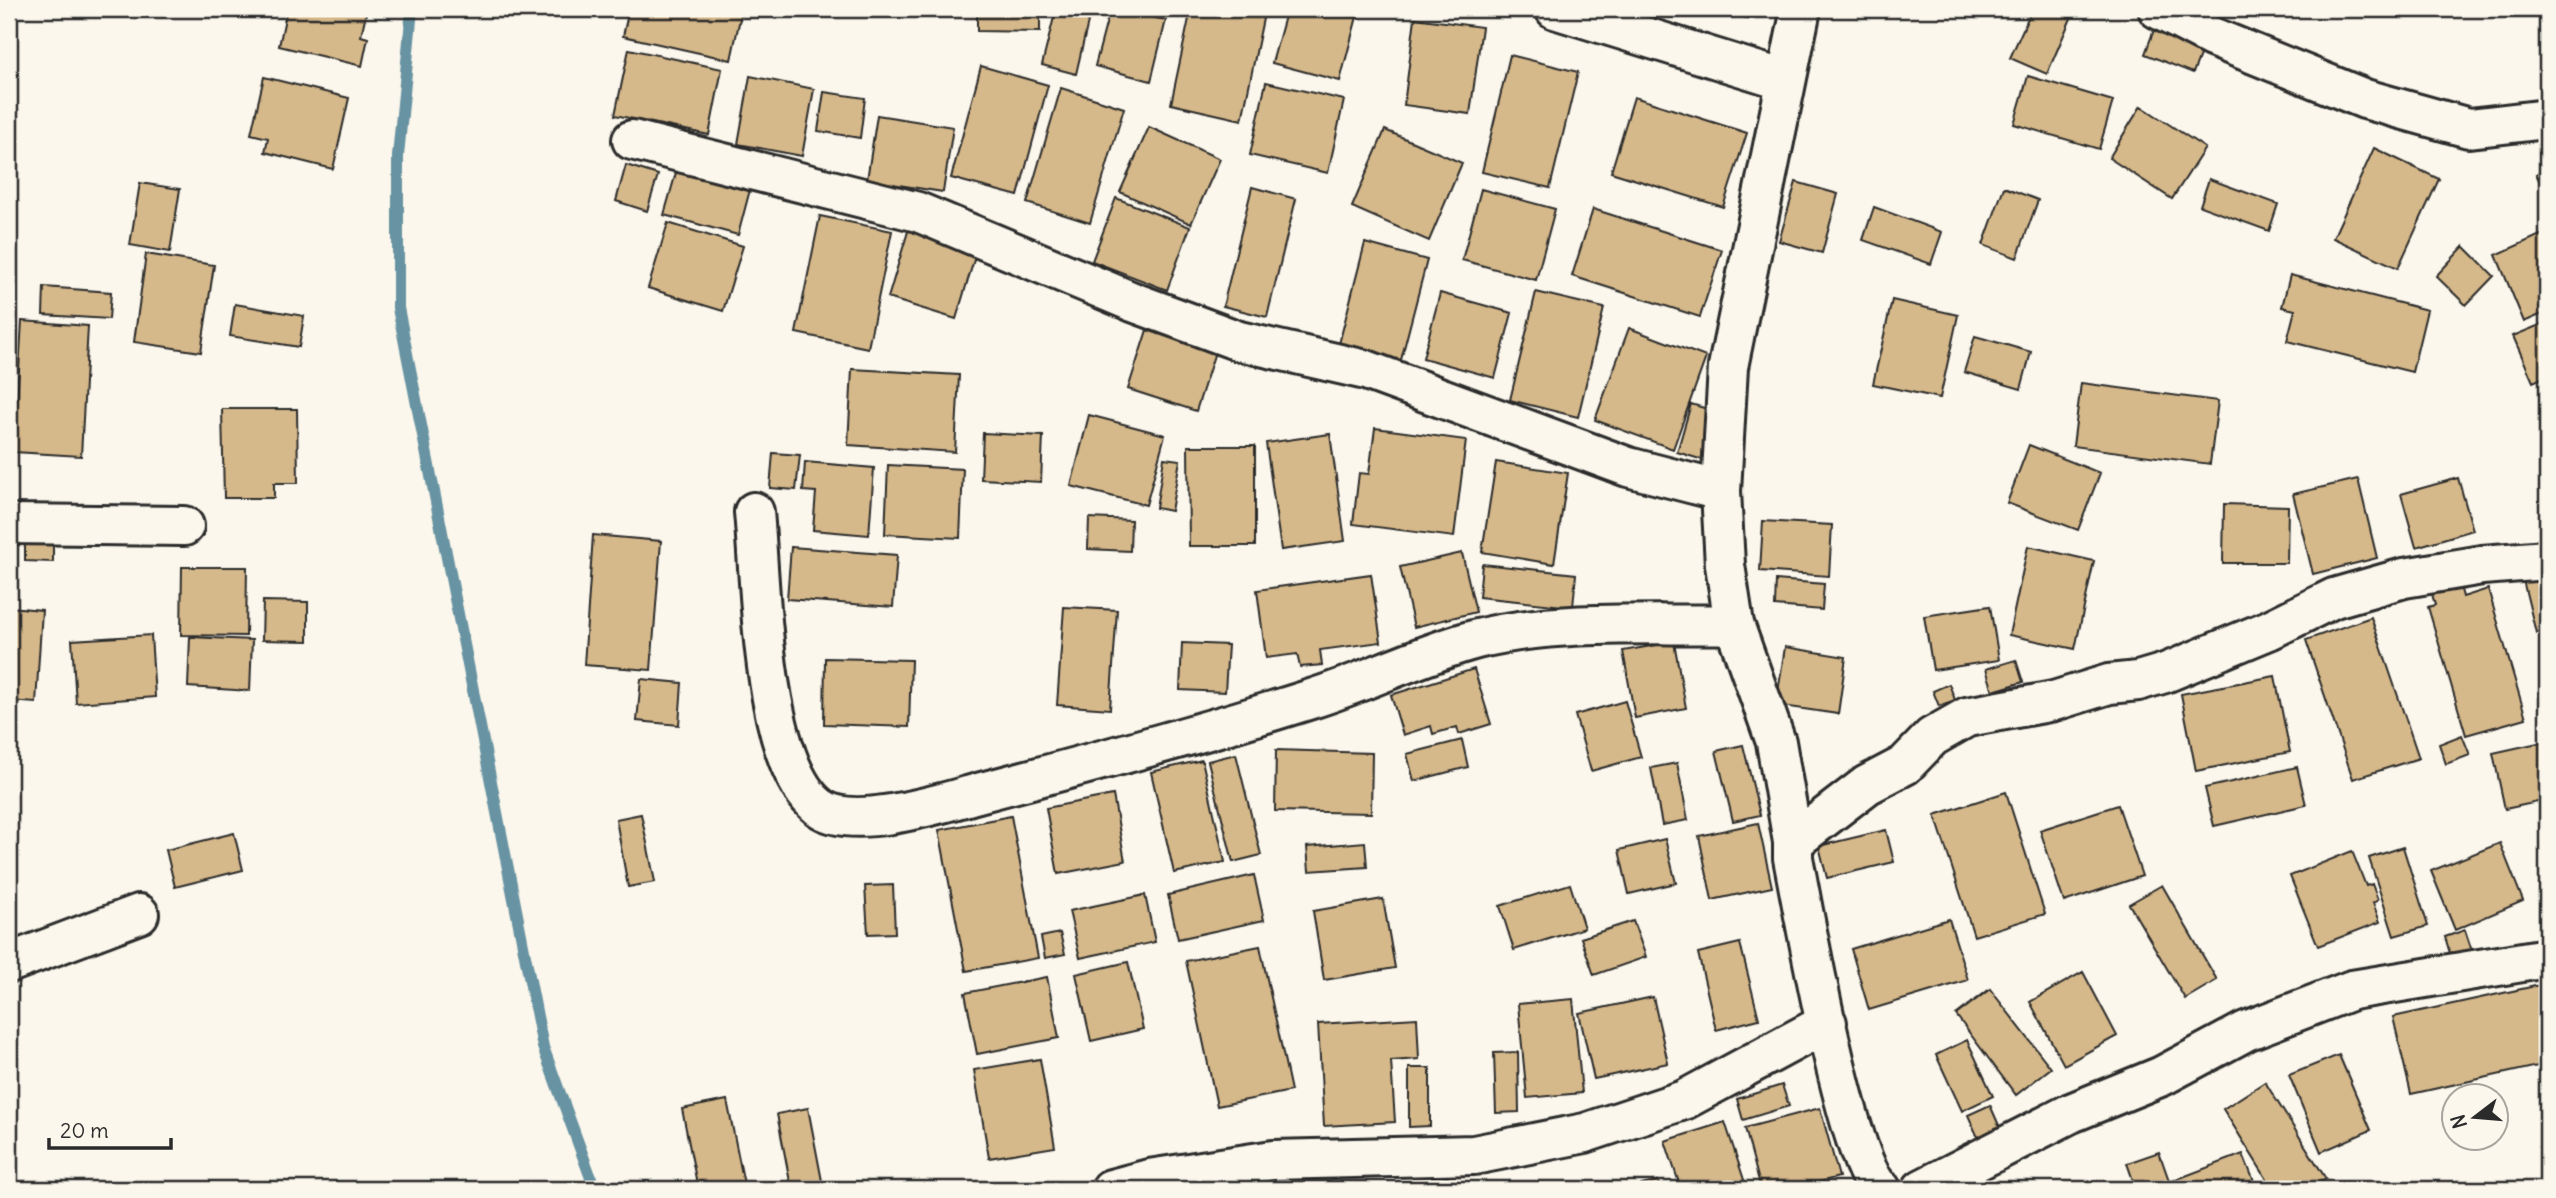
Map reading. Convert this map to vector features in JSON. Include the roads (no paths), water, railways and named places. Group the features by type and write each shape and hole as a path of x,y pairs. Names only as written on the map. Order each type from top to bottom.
{"street":[{"path":"1555,9 1786,80"},
{"path":"1801,9 1728,367 1721,491 1725,565 1734,624 1776,742 1793,842 1793,858 1840,1083 1863,1160 1881,1189"},
{"path":"2158,9 2212,37 2365,99 2469,128 2547,119"},
{"path":"632,140 918,212 1133,302 1238,341 1366,370 1498,416 1628,467 1721,491"},
{"path":"754,512 771,703 799,785 821,809 852,816 898,814 1098,762 1312,699 1477,639 1566,626 1734,624"},
{"path":"9,524 184,526"},
{"path":"1793,842 1867,785 1905,765 1932,737 1967,717 2054,701 2109,684 2138,681 2165,673 2269,630 2334,598 2404,578 2482,565 2547,560"},
{"path":"9,963 139,915"},
{"path":"1922,1189 2071,1113 2162,1076 2246,1031 2352,990 2547,958"},
{"path":"1111,1189 1149,1179 1273,1160 1474,1155 1585,1133 1685,1100 1827,1023"}],"waterway":[{"path":"412,9 398,156 398,308 543,1047 595,1189"}]}
